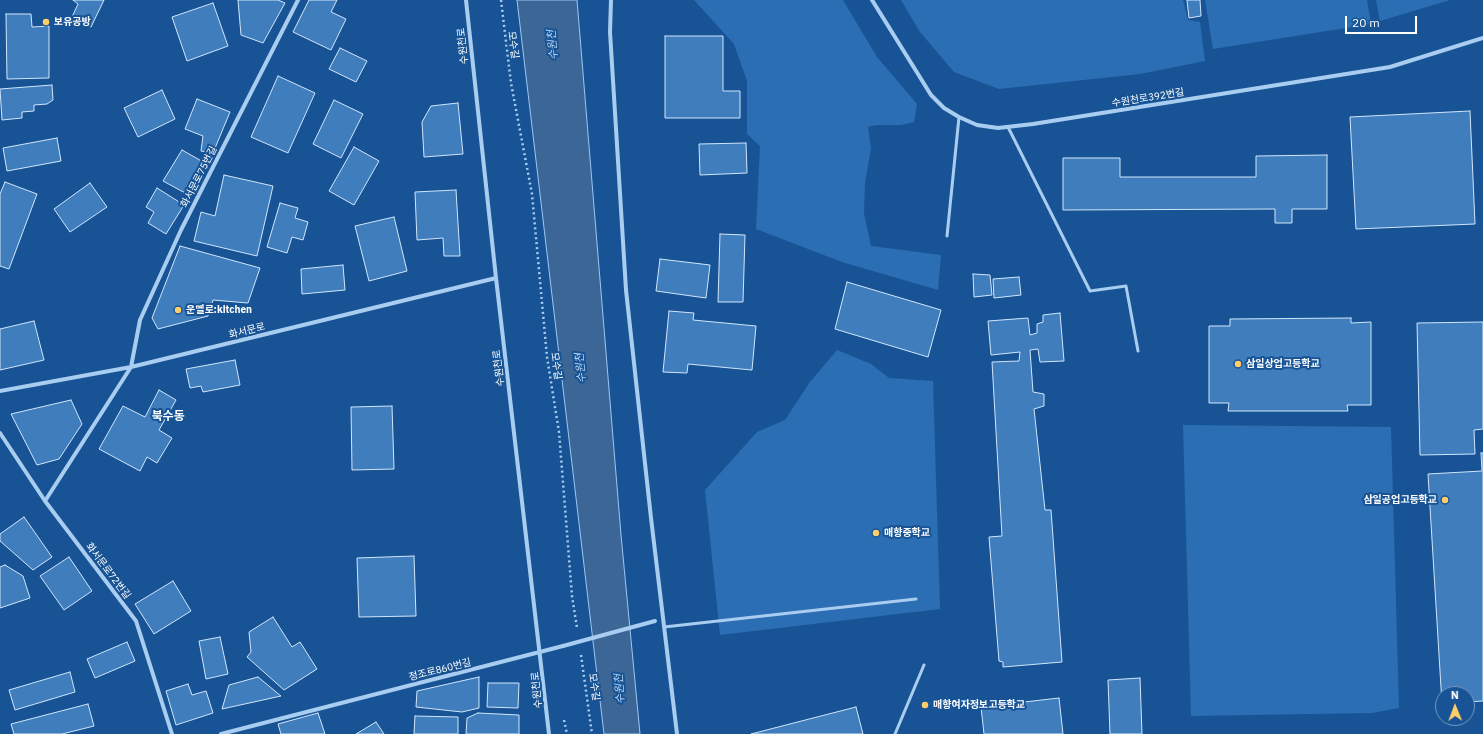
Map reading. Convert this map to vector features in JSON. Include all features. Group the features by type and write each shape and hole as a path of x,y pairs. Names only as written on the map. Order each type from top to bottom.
{"street":[{"name":"화서문로75번길","path":"131,367 140,320 181,230 298,0"},
{"name":"수원천로","path":"466,0 496,278 550,734"},
{"path":"611,0 610,32 626,290 650,518 677,734"},
{"name":"수원천로392번길","path":"872,0 931,95 944,108 959,117 977,125 998,128 1041,123 1390,67 1483,38"},
{"name":"화서문로","path":"0,391 131,367 496,278"},
{"path":"45,501 131,367"},
{"name":"화서문로72번길","path":"0,433 45,501 136,621 172,734"},
{"name":"정조로860번길","path":"221,734 541,653 655,621 664,621"}],"lane":[{"path":"947,236 959,117"},
{"path":"1008,126 1090,292 1126,286 1138,351"},
{"path":"664,627 916,599"},
{"path":"895,734 924,665"}],"path":[{"name":"모수길","path":"500,0 511,83 532,194 547,357 559,432 572,596 578,634"},
{"name":"모수길","path":"580,650 592,734"}],"shaded area":[{"path":"694,0 843,0 877,57 917,104 914,122 901,125 876,125 868,127 871,148 865,183 864,213 871,246 941,255 938,290 842,262 756,229 760,146 747,134 747,81 734,44"},
{"path":"901,0 1183,0 1188,20 1200,22 1205,61 1140,74 999,89 954,72 920,32"},
{"path":"1205,0 1367,0 1371,24 1213,49"},
{"path":"1376,0 1450,0 1380,21"},
{"path":"837,350 871,364 889,378 933,381 940,609 720,635 705,490 757,432 785,420 810,382"},
{"path":"1183,425 1391,427 1399,708 1372,713 1191,716"}],"water":[{"name":"수원천","path":"517,0 577,0 621,535 640,734 604,734"}],"building":[{"path":"73,0 104,0 91,27 72,17 78,4"},
{"path":"238,0 278,0 285,3 263,43 241,35"},
{"path":"309,0 337,0 331,12 346,19 331,50 293,32"},
{"path":"1187,0 1200,0 1201,16 1189,18"},
{"path":"213,3 228,46 187,61 172,17"},
{"path":"6,14 31,14 32,27 49,26 49,78 7,79"},
{"path":"665,36 723,36 723,91 740,91 740,118 665,118"},
{"path":"340,48 367,61 356,82 329,69"},
{"path":"278,76 315,93 288,153 251,137"},
{"path":"52,85 53,100 47,104 34,105 34,111 22,112 22,118 2,120 0,89"},
{"path":"162,90 175,119 138,137 124,108"},
{"path":"197,99 230,112 213,153 201,151 203,136 185,129"},
{"path":"334,100 363,114 341,158 313,144"},
{"path":"458,103 463,154 424,157 422,122 431,106"},
{"path":"1470,111 1475,224 1356,229 1350,117"},
{"path":"57,138 61,161 7,171 3,148"},
{"path":"746,143 747,173 700,175 699,144"},
{"path":"354,147 379,161 354,205 329,191"},
{"path":"182,150 205,163 187,194 163,181"},
{"path":"1327,155 1327,209 1292,209 1292,223 1275,223 1275,209 1063,210 1063,158 1120,158 1120,177 1256,177 1256,156"},
{"path":"224,175 273,186 257,256 194,241 201,212 215,216"},
{"path":"5,182 37,194 9,269 0,266 0,194"},
{"path":"90,183 107,207 70,232 54,209"},
{"path":"157,188 184,205 166,234 148,223 154,212 146,207"},
{"path":"456,190 460,256 444,256 443,238 417,240 415,192"},
{"path":"280,203 298,208 295,218 308,222 303,240 292,237 287,253 267,247"},
{"path":"394,217 407,271 369,281 355,226"},
{"path":"720,234 745,235 743,302 718,302"},
{"path":"180,246 260,268 248,303 213,300 208,316 158,329 152,318"},
{"path":"660,259 710,265 706,298 656,291"},
{"path":"343,265 345,290 302,294 301,269"},
{"path":"973,274 990,275 992,295 974,297"},
{"path":"1019,277 1021,295 994,298 993,279"},
{"path":"847,282 941,310 928,357 835,329"},
{"path":"669,311 694,313 693,320 756,326 752,370 688,364 687,373 663,372"},
{"path":"1060,313 1064,361 1040,362 1038,349 1030,350 1033,392 1044,394 1044,406 1034,409 1045,510 1051,510 1062,662 1003,667 1003,662 999,661 989,537 1002,536 992,362 1019,361 1020,352 991,355 988,321 1028,318 1030,335 1037,333 1037,324 1043,322 1043,315"},
{"path":"1351,318 1351,323 1371,322 1371,405 1347,405 1348,411 1228,411 1229,403 1209,403 1209,326 1230,326 1230,319"},
{"path":"34,321 44,360 0,370 0,329"},
{"path":"1483,322 1483,429 1474,430 1475,454 1420,455 1417,323"},
{"path":"235,360 240,385 203,392 201,386 190,388 186,369"},
{"path":"159,390 176,400 159,430 172,438 157,463 147,457 140,471 99,449 123,406 145,417"},
{"path":"71,400 82,424 59,459 37,465 11,414"},
{"path":"392,406 394,469 352,470 351,407"},
{"path":"1481,453 1483,453 1483,701 1475,702 1475,686 1441,686 1428,474 1482,471"},
{"path":"24,517 52,557 33,570 0,541 0,534"},
{"path":"414,556 416,616 359,617 357,558"},
{"path":"69,557 92,591 64,610 40,576"},
{"path":"5,565 23,576 30,598 0,608 0,567"},
{"path":"173,581 191,611 154,634 135,604"},
{"path":"273,617 292,647 300,642 317,669 284,690 247,657 251,652 249,632"},
{"path":"220,637 228,674 206,679 199,641"},
{"path":"127,642 135,661 95,678 87,659"},
{"path":"70,672 75,692 15,710 9,690"},
{"path":"258,677 281,696 222,709 229,685"},
{"path":"479,677 479,708 462,712 416,707 417,691"},
{"path":"1140,678 1142,734 1110,734 1108,680"},
{"path":"488,683 519,683 518,708 487,707"},
{"path":"188,684 192,695 206,691 213,713 176,725 166,691"},
{"path":"1059,698 1063,734 984,734 981,707"},
{"path":"88,704 94,726 62,734 14,734 11,724"},
{"path":"856,707 863,734 751,734"},
{"path":"318,713 325,734 281,734 278,724"},
{"path":"478,713 519,715 519,734 466,734 467,718"},
{"path":"415,716 458,717 458,734 414,734"},
{"path":"376,722 384,734 356,734"}],"place":[{"name":"보유공방","path":"46,22"},
{"name":"운멜로:kitchen","path":"178,310"},
{"name":"삼일상업고등학교","path":"1238,364"},
{"name":"삼일공업고등학교","path":"1445,500"},
{"name":"매향중학교","path":"876,533"},
{"name":"매향여자정보고등학교","path":"925,705"}],"district":[{"name":"북수동","path":"168,417"}]}
